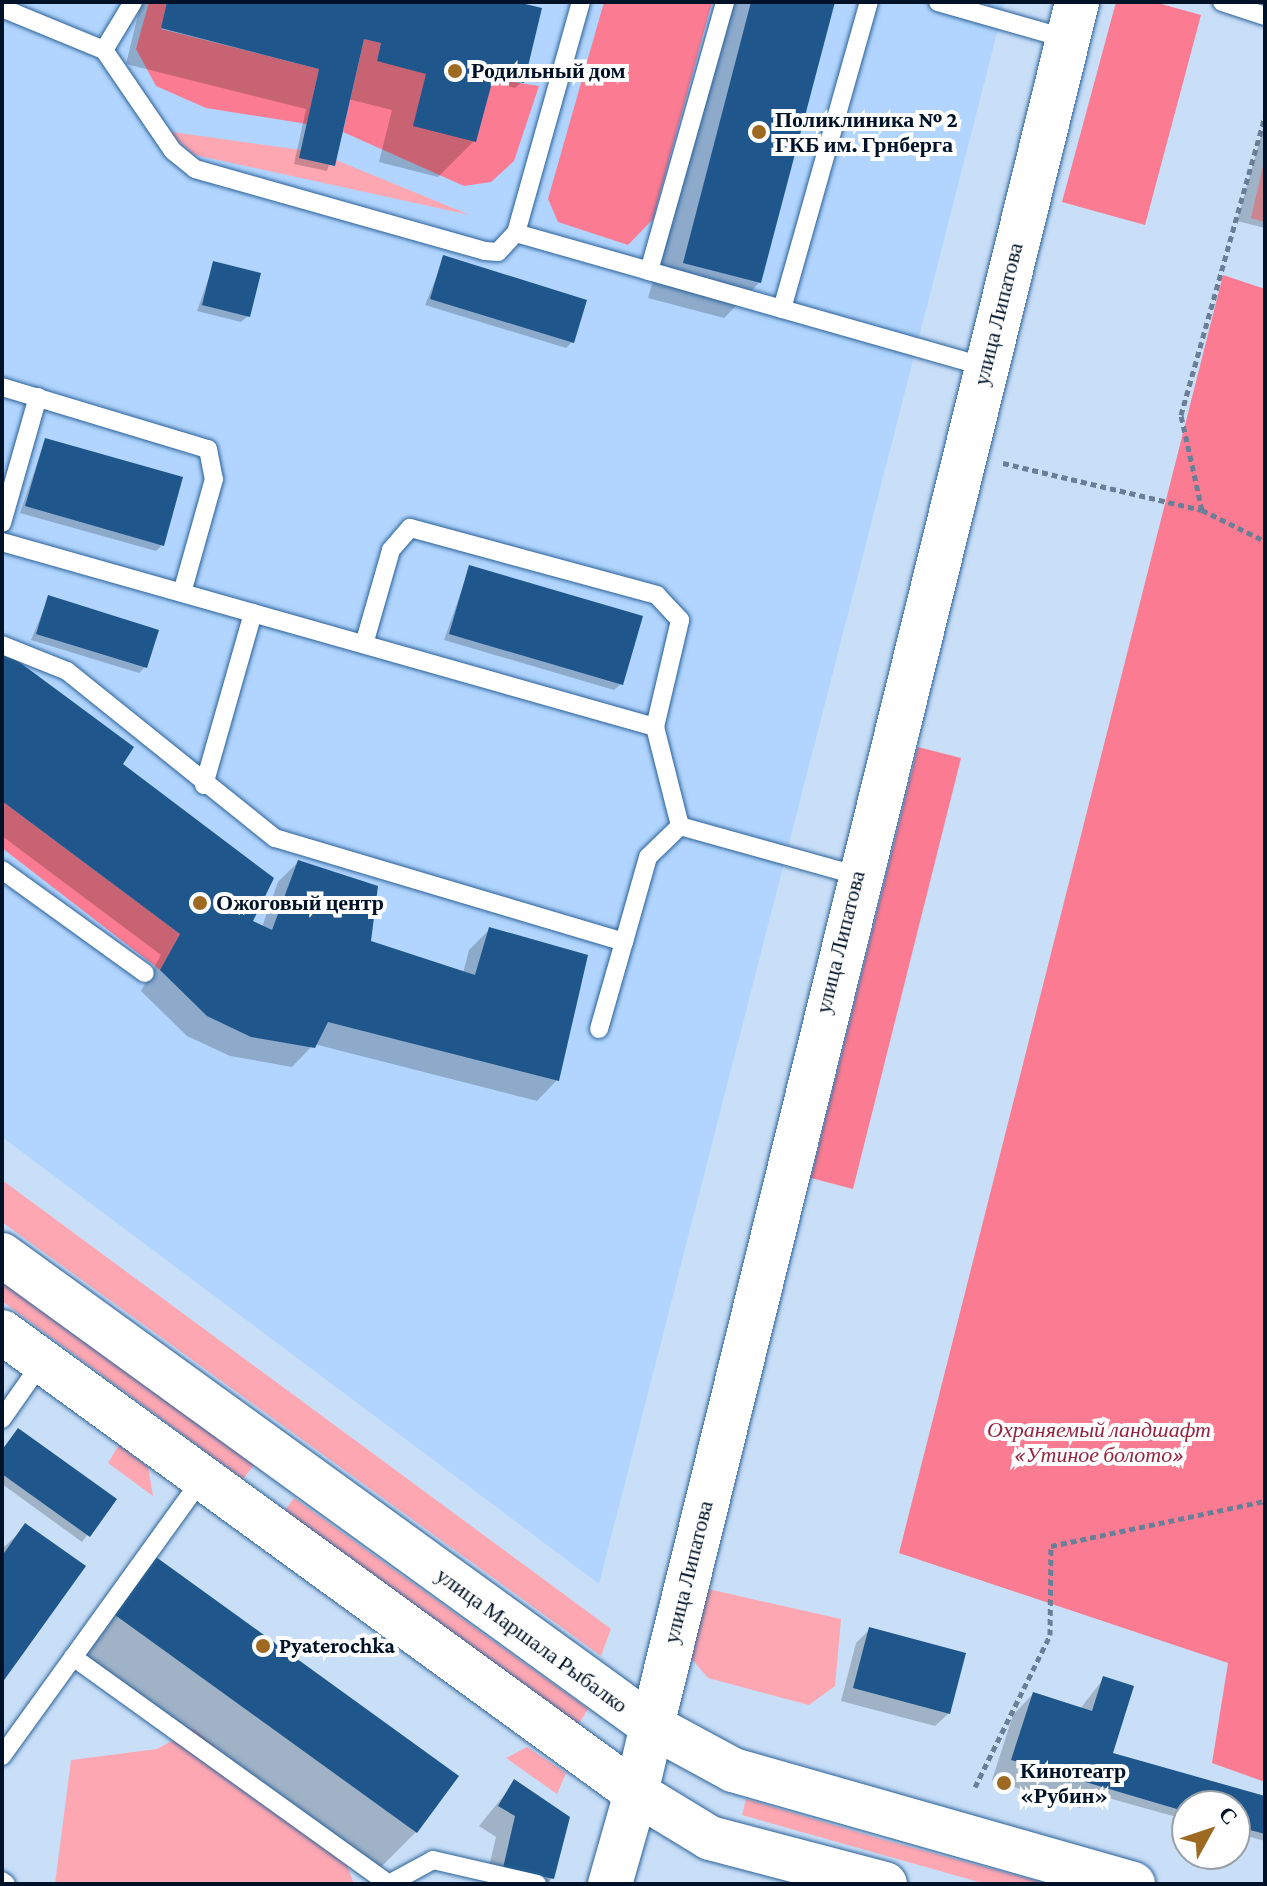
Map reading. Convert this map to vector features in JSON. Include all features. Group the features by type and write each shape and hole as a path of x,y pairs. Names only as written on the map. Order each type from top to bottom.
{"main road":[{"name":"улица Липатова","path":"610,1884 636,1793 856,875 1073,20"},
{"name":"улица Маршала Рыбалко","path":"2,1255 263,1448 652,1726 733,1770 1133,1884"},
{"path":"2,1332 636,1793 710,1838 885,1884"},
{"path":"216,1489 264,1485 263,1448"}],"lane":[{"path":"104,50 133,2"},
{"path":"2,8 104,50 173,151 195,169 485,251 498,252 516,233 581,2"},
{"path":"649,271 725,2"},
{"path":"782,309 869,2"},
{"path":"938,2 1073,20"},
{"path":"1222,2 1265,16"},
{"path":"516,233 985,367"},
{"path":"2,387 208,449 214,479 182,593"},
{"path":"2,523 38,397"},
{"path":"364,644 391,550 410,528 657,595 680,620 680,640 655,727 680,826"},
{"path":"2,542 655,727"},
{"path":"204,785 253,613"},
{"path":"2,645 67,671 204,785 275,838 323,857 624,942"},
{"path":"680,826 856,875"},
{"path":"599,1029 648,857 680,826"},
{"path":"2,870 145,973"},
{"path":"2,1419 42,1362"},
{"path":"2,1756 73,1657 216,1489"},
{"path":"73,1657 389,1884 433,1860 537,1884"}],"path":[{"path":"1202,510 1181,415 1265,116"},
{"path":"963,453 1202,510 1265,541"},
{"path":"975,1787 1050,1635 1051,1546 1265,1501"}],"shaded area":[{"path":"2,2 1005,2 599,1584 2,1137"},
{"path":"165,131 301,150 300,158 335,166 336,160 470,215 195,155"},
{"path":"1265,157 1265,222 1251,218"},
{"path":"2,1180 611,1629 601,1656 2,1222"},
{"path":"2,1279 254,1465 243,1479 2,1301"},
{"path":"119,1445 148,1467 153,1496 108,1463"},
{"path":"294,1498 588,1709 578,1725 283,1513"},
{"path":"708,1589 841,1619 835,1686 809,1705 708,1678 691,1658"},
{"path":"194,1729 345,1860 354,1884 55,1884 71,1760 157,1749"},
{"path":"527,1747 566,1773 557,1794 506,1758"},
{"path":"746,1799 1048,1884 986,1884 742,1815"}],"green space":[{"path":"149,2 167,2 161,29 319,69 307,124 206,108 156,86 136,49"},
{"path":"604,2 712,2 653,219 628,245 558,222 548,199"},
{"path":"1116,2 1154,2 1201,15 1145,225 1062,202"},
{"path":"364,39 381,43 377,61 539,86 514,161 491,182 464,186 343,132"},
{"name":"Охраняемый ландшафт «Утиное болото»","path":"1223,275 1265,289 1265,1782 1212,1763 1228,1663 899,1553"},
{"path":"918,747 961,758 853,1189 811,1178"},
{"path":"2,801 180,934 160,970 2,848"}],"building":[{"name":"Родильный дом","path":"167,2 517,2 542,8 524,83 494,75 476,142 413,126 426,74 377,61 381,43 364,39 335,166 299,158 319,69 161,28"},
{"name":"Поликлиника № 2 ГКБ им. Грнберга","path":"751,2 835,2 761,283 683,263"},
{"path":"443,255 587,300 574,343 430,299"},
{"path":"213,261 261,273 250,317 202,305"},
{"path":"45,438 183,477 164,546 25,506"},
{"path":"469,565 643,616 623,685 449,634"},
{"path":"48,595 159,630 147,668 36,634"},
{"name":"Ожоговый центр","path":"3,650 134,747 123,764 274,878 253,921 272,930 298,860 378,886 371,941 475,975 489,927 588,955 559,1081 328,1022 315,1048 251,1037 207,1016 160,970 180,934 2,801"},
{"path":"18,1428 117,1499 90,1537 2,1474 2,1450"},
{"path":"25,1523 86,1566 2,1683 2,1556"},
{"path":"156,1557 459,1776 417,1833 115,1615"},
{"path":"869,1627 966,1653 950,1714 853,1688"},
{"path":"1103,1676 1134,1686 1113,1753 1244,1790 1171,1790 1171,1807 1011,1760 1033,1692 1092,1711"},
{"path":"514,1779 570,1817 554,1879 503,1868 515,1816 498,1806"},
{"path":"1251,1792 1265,1796 1265,1834 1251,1830"}],"place":[{"name":"Родильный дом","path":"455,71"},
{"name":"Поликлиника № 2 ГКБ им. Грнберга","path":"759,132"},
{"name":"Ожоговый центр","path":"200,903"},
{"name":"Pyaterochka","path":"263,1646"},
{"name":"Кинотеатр «Рубин»","path":"1004,1783"}]}
